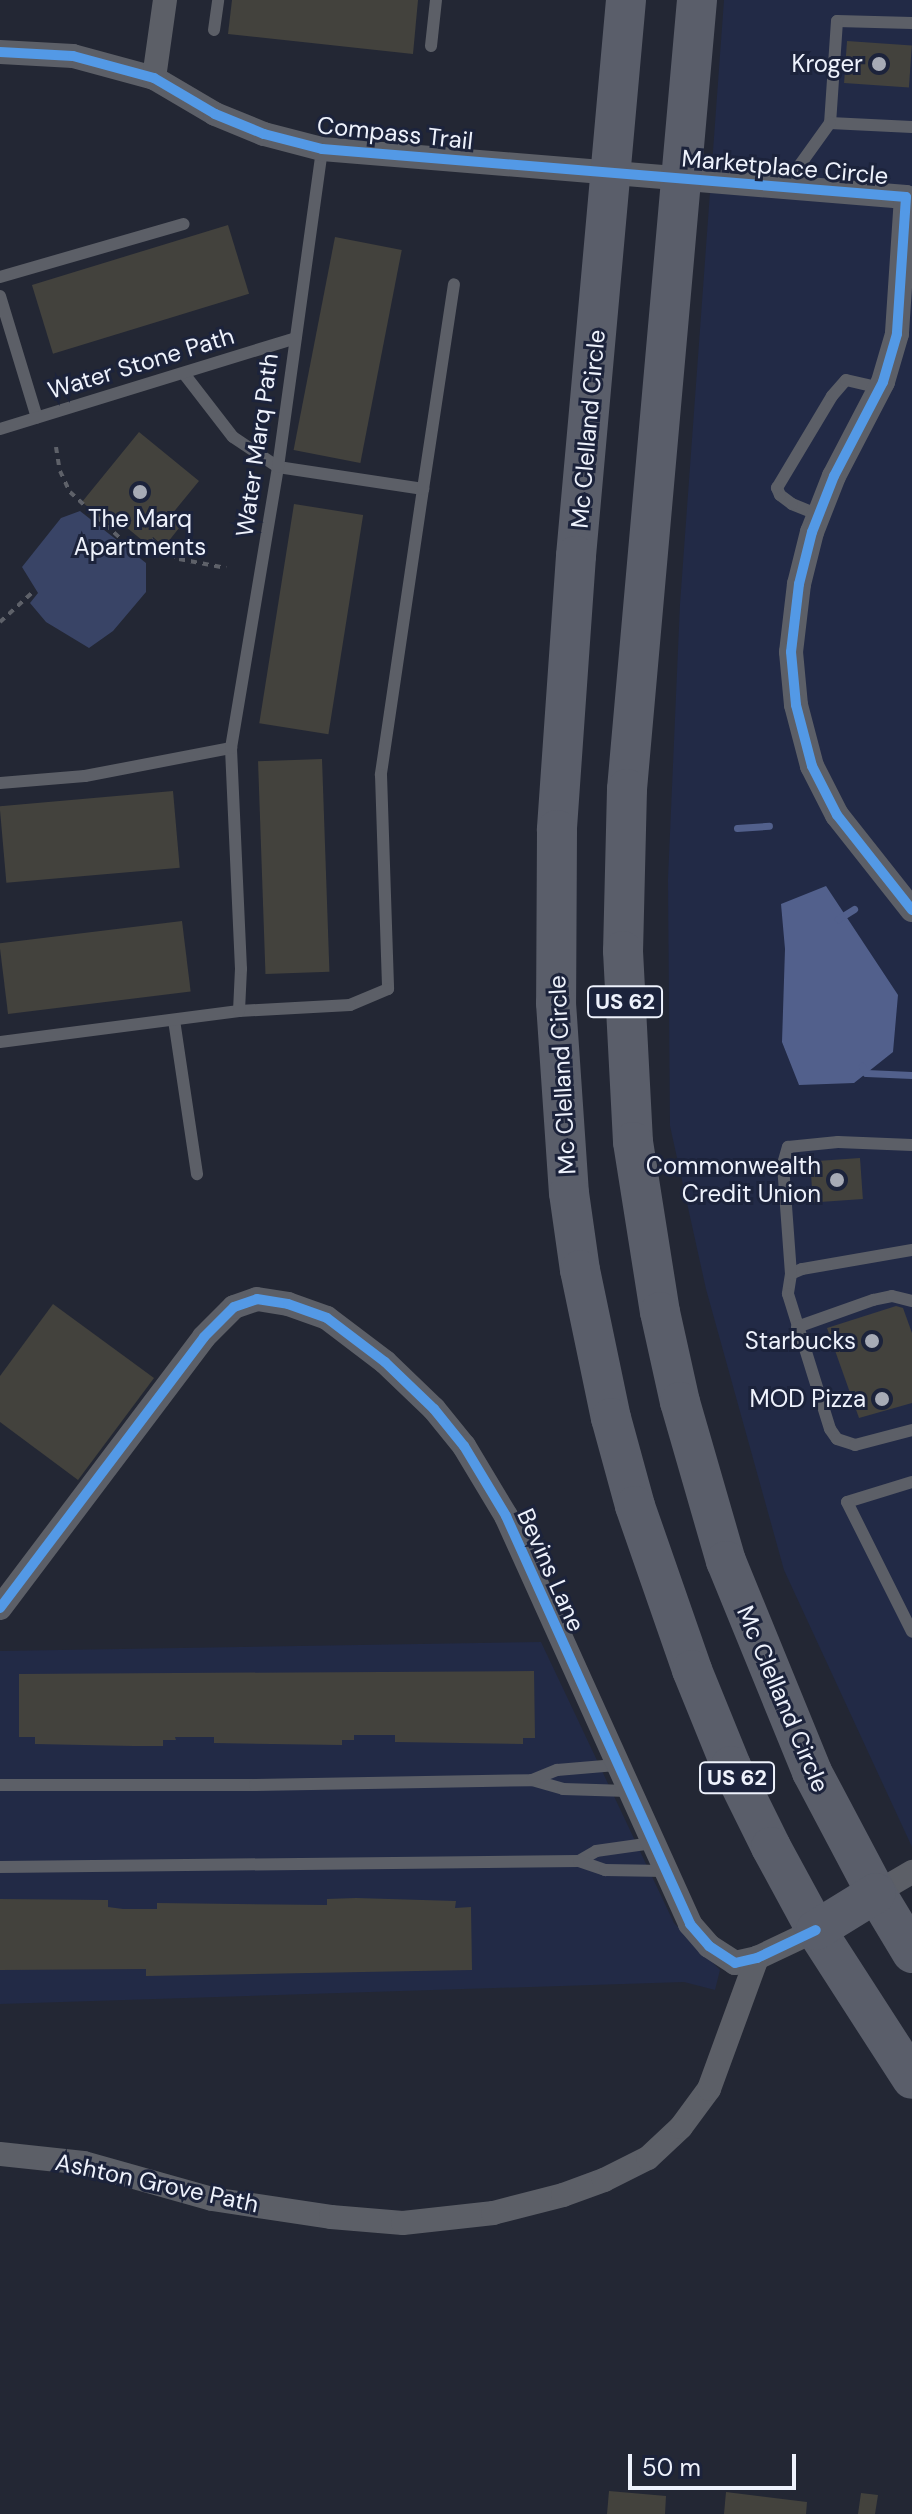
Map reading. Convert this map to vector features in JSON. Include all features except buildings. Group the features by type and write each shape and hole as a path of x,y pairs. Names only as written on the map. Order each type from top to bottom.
{"highway":[{"name":"Mc Clelland Circle","path":"626,0 576,556 556,845 556,1003 569,1193 600,1373 635,1506 661,1589 731,1766 816,1930 912,2079"},
{"name":"Mc Clelland Circle","path":"697,0 627,789 623,951 633,1142 660,1312 680,1402 726,1561 812,1772 876,1893 912,1953"},
{"path":"816,1930 876,1893"}],"street":[{"path":"154,78 165,0"},
{"name":"Compass Trail","path":"0,52 73,56 154,78 215,114 264,134 322,149 612,173"},
{"name":"Marketplace Circle","path":"612,173 909,197 904,335 834,476 819,515 799,584 793,638 796,705 812,766 837,815 912,910"},
{"name":"Bevins Lane","path":"0,1608 204,1337 234,1307 257,1299 288,1304 327,1318 385,1362 434,1409 464,1446 506,1516 690,1924 709,1946 735,1963 757,1958"},
{"path":"876,1893 912,1872"},
{"path":"757,1958 816,1930"},
{"name":"Ashton Grove Path","path":"0,2154 84,2163 212,2199 331,2217 403,2223 493,2213 604,2180 648,2158 681,2127 709,2089 757,1958"}],"lane":[{"path":"214,30 218,0"},
{"path":"431,46 436,0"},
{"path":"784,187 830,123 837,21 912,23"},
{"path":"830,123 912,127"},
{"name":"Water Marq Path","path":"239,1011 241,969 231,748 278,467 322,149"},
{"path":"0,277 184,224"},
{"path":"0,1042 239,1011 350,1005 388,989 381,775 454,284"},
{"path":"0,296 37,418"},
{"name":"Water Stone Path","path":"0,429 185,375 295,338"},
{"path":"185,375 233,437 278,467 423,489"},
{"path":"819,515 792,504 780,495 777,488 832,396 846,380 880,388"},
{"path":"0,783 85,776 231,748"},
{"path":"174,1020 197,1174"},
{"path":"912,1145 838,1142 788,1147 783,1164 791,1274 789,1305 830,1429 837,1439 855,1445 912,1430"},
{"path":"791,1274 820,1265 912,1250"},
{"path":"797,1327 873,1300 892,1296 912,1301"},
{"path":"912,1482 847,1502 912,1632"},
{"path":"0,1785 532,1780 570,1768 616,1765"},
{"path":"532,1780 563,1789 628,1791"},
{"path":"579,1861 596,1851 652,1843"},
{"path":"0,1867 579,1861 605,1870 665,1871"}],"path":[{"path":"56,447 60,471 70,492 119,537"},
{"path":"151,540 179,559 226,568"},
{"path":"0,622 34,591"}],"shaded area":[{"path":"724,0 912,0 912,1847 784,1570 706,1289 670,1126 668,879 680,604"},
{"path":"80,511 146,563 146,592 113,631 89,648 46,622 30,603 38,593 22,567 61,518"},
{"path":"826,886 898,995 893,1052 854,1083 799,1085 782,1042 785,949 781,904"},
{"path":"541,1642 674,1923 720,1970 715,1990 684,1982 0,2004 0,1651"}],"waterway":[{"path":"737,828 769,826"},
{"path":"838,919 854,909"},
{"path":"862,1066 866,1073 912,1075"}],"cycle path":[{"path":"0,52 73,56 154,78 215,114 264,134 322,149 906,197 897,334 883,382 834,476 812,532 799,584 791,652 796,705 812,766 837,815 912,910"},
{"path":"0,1608 204,1337 234,1307 257,1299 288,1304 327,1318 385,1362 434,1409 464,1446 506,1516 690,1924 709,1946 735,1963 757,1958 816,1930"}],"place":[{"name":"Kroger","path":"879,64"},
{"name":"The Marq Apartments","path":"140,492"},
{"name":"Commonwealth Credit Union","path":"837,1180"},
{"name":"Starbucks","path":"872,1341"},
{"name":"MOD Pizza","path":"882,1399"}]}
